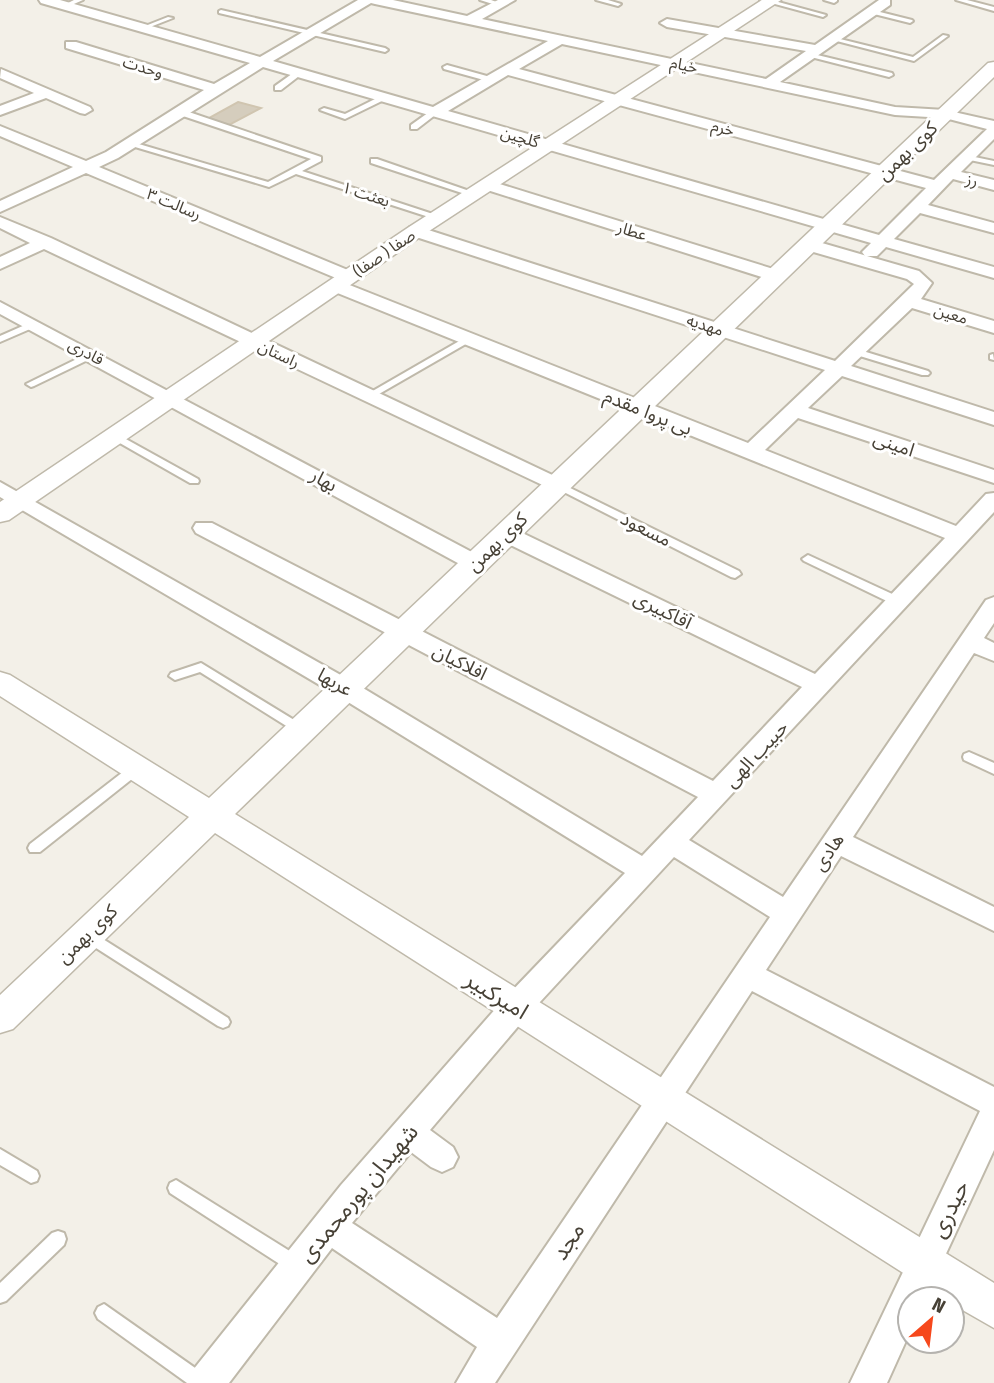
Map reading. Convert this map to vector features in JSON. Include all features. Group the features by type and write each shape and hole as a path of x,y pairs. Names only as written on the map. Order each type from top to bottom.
{"street":[{"name":"گلچین","path":"46,0 72,3 143,28 994,274"},
{"path":"0,207 87,168 367,0"},
{"name":"خیام","path":"374,0 895,111 945,114 994,128"},
{"name":"صفا ( صفا)","path":"7,501 116,436 416,231 769,1"},
{"path":"469,20 504,2"},
{"path":"768,83 885,2"},
{"path":"667,23 813,52"},
{"path":"93,51 143,28"},
{"path":"435,112 561,39"},
{"name":"وحدت","path":"71,45 216,89"},
{"name":"کوی بهمن","path":"0,1018 994,66"},
{"name":"خرم","path":"508,71 938,186"},
{"path":"1,73 85,110"},
{"path":"0,111 47,93"},
{"path":"864,261 880,241 951,174 994,128"},
{"name":"رسالت ۳","path":"0,131 342,282"},
{"name":"رز","path":"951,174 994,185"},
{"name":"عطار","path":"480,190 776,276"},
{"path":"916,207 994,228"},
{"name":"راستان","path":"0,222 558,485"},
{"name":"مهدیه","path":"416,231 994,419"},
{"path":"0,264 45,242"},
{"path":"751,452 853,351 922,288 920,278 809,245"},
{"name":"بی پروا مقدم","path":"342,282 468,339 961,536"},
{"name":"معین","path":"908,301 994,327"},
{"name":"قادری","path":"0,307 172,397"},
{"name":"بهار","path":"172,397 475,563"},
{"name":"امینی","path":"793,410 994,477"},
{"name":"حبیب الهی","path":"516,1007 994,499"},
{"name":"عربها","path":"7,501 344,688 645,871"},
{"name":"افلاکیان","path":"204,528 717,795"},
{"name":"آقاکبیری","path":"506,534 820,686"},
{"name":"هادی","path":"662,1099 836,841 982,647 994,605"},
{"name":"امیرکبیر","path":"0,682 994,1307"},
{"path":"836,841 994,920"},
{"path":"672,843 787,913"},
{"path":"746,974 992,1122"},
{"name":"شهیدان پورمحمدی","path":"204,1383 329,1227 516,1007"},
{"name":"مجد","path":"474,1383 662,1099"},
{"name":"حیدری","path":"868,1383 992,1122"},
{"path":"408,1132 442,1157"},
{"path":"329,1227 501,1342"}],"lane":[{"path":"483,0 504,2"},
{"path":"599,0 618,4"},
{"path":"959,0 994,9"},
{"path":"769,1 822,15"},
{"path":"221,12 385,50"},
{"path":"872,12 910,21"},
{"path":"143,28 170,18"},
{"path":"832,39 914,59 945,36"},
{"path":"813,52 889,75"},
{"path":"447,67 491,80"},
{"path":"278,88 299,73"},
{"path":"324,110 345,117 384,98"},
{"path":"129,144 269,185 318,159 180,111"},
{"path":"414,127 435,112"},
{"path":"968,157 994,163"},
{"path":"374,161 480,190"},
{"name":"بعثت ۱","path":"295,171 438,218"},
{"path":"0,339 34,324"},
{"path":"369,396 468,339"},
{"path":"853,351 925,373"},
{"path":"31,384 91,355"},
{"path":"116,436 194,481"},
{"name":"مسعود","path":"558,485 735,574"},
{"path":"808,559 899,602"},
{"path":"175,676 201,667 300,729"},
{"path":"969,757 994,769"},
{"path":"36,848 137,768"},
{"path":"87,934 223,1022"},
{"path":"0,1156 31,1176"},
{"path":"176,1188 298,1266"},
{"path":"0,1295 58,1238"},
{"path":"104,1313 204,1383"}],"building":[{"path":"238,102 261,108 229,125 209,118"}]}
